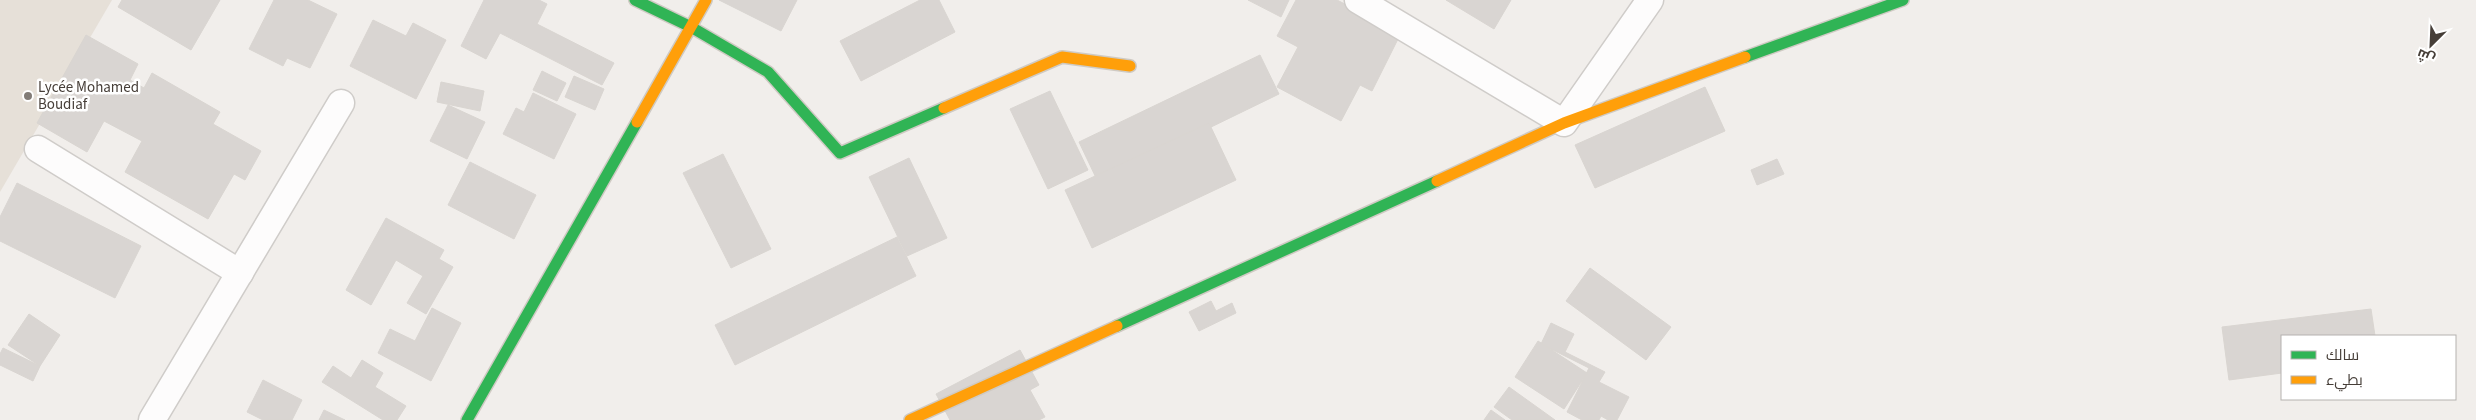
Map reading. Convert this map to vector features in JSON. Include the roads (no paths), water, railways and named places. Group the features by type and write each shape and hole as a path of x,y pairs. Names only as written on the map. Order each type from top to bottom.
{"main road":[{"path":"636,0 691,27 768,72 840,153 1062,58 1130,66"},
{"path":"467,420 706,0"},
{"path":"910,420 1564,123 1903,0"}],"street":[{"path":"1358,0 1564,123 1650,0"},
{"path":"152,420 341,102"},
{"path":"38,149 240,273"}],"place":[{"name":"Lycée Mohamed Boudiaf","path":"28,96"}]}
